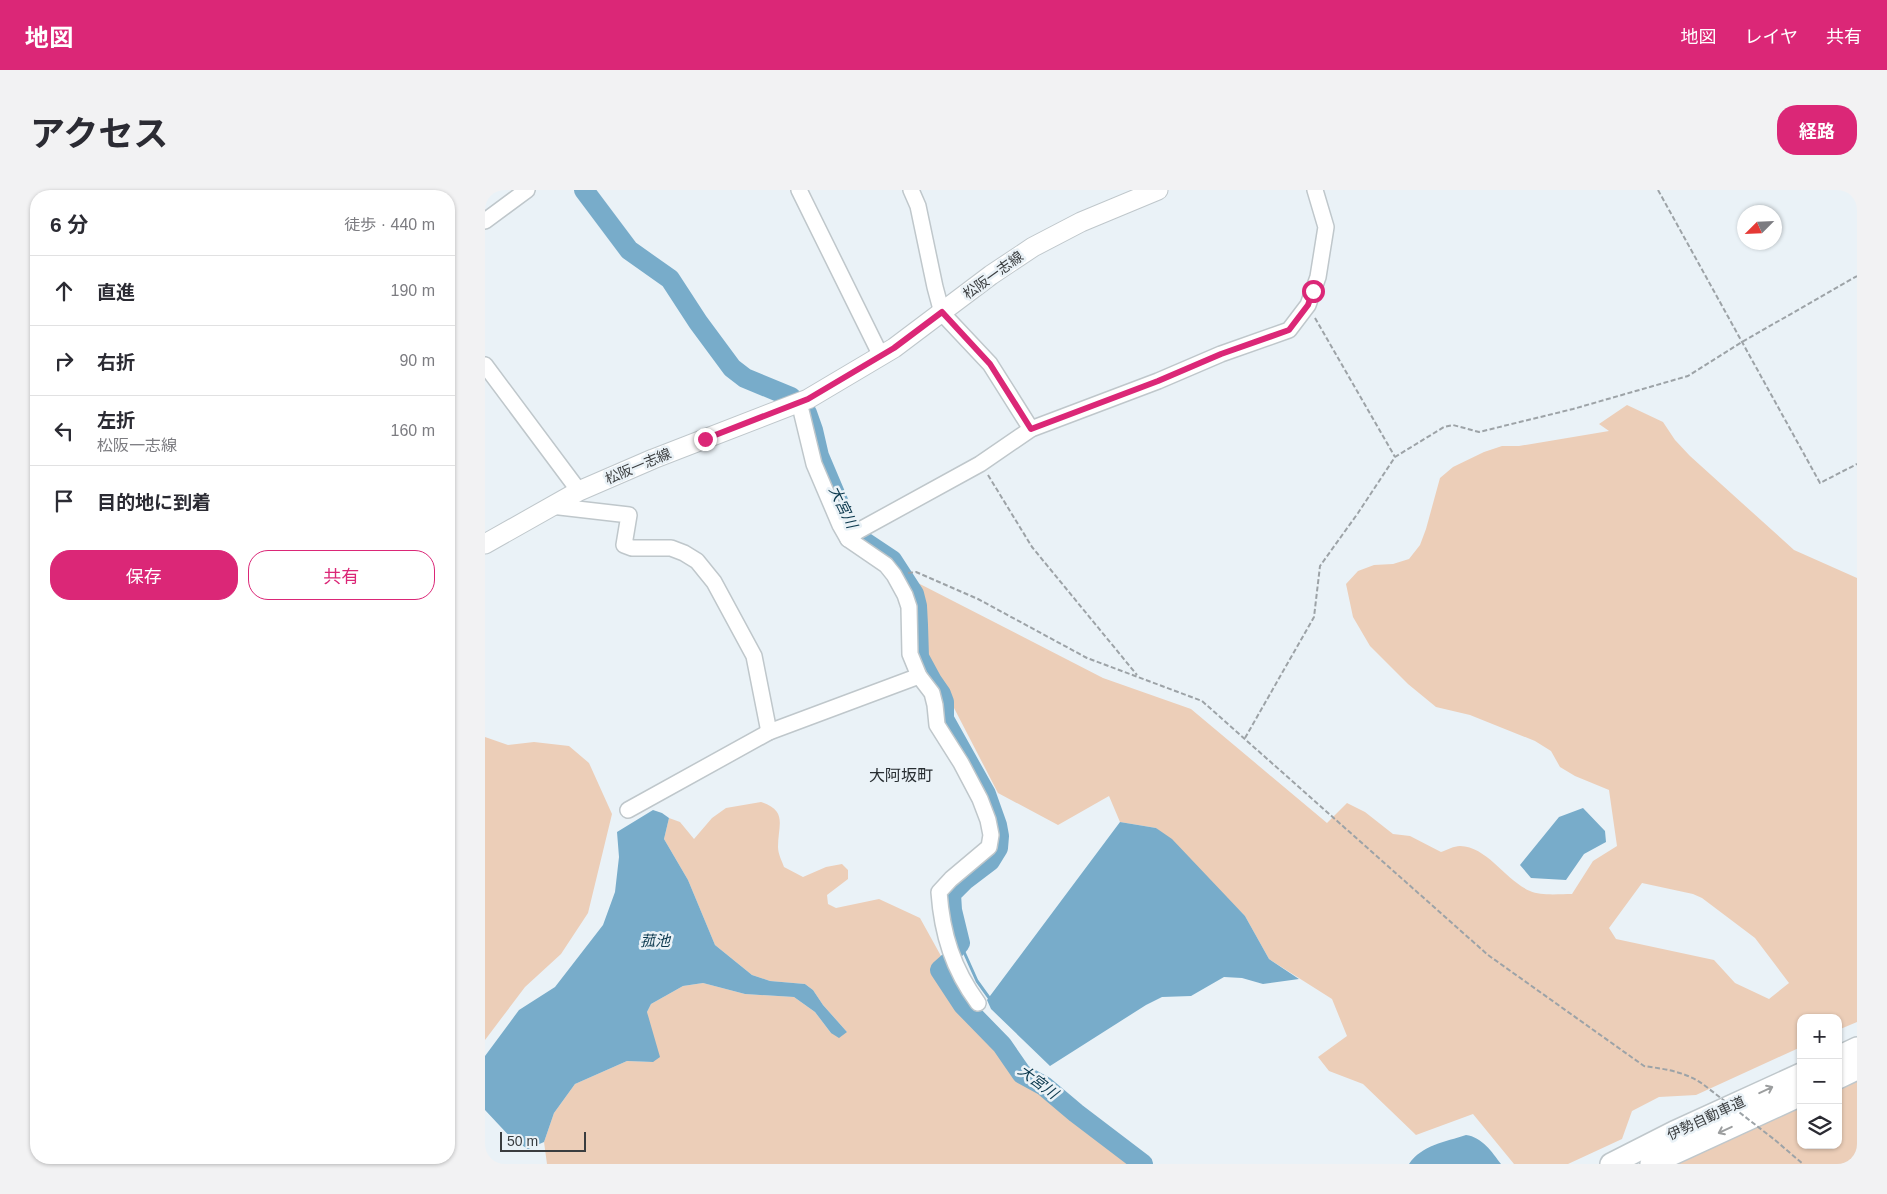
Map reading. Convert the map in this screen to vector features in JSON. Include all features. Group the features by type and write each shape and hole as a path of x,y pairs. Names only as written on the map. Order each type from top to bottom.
{"highway":[{"path":"1842,1055 1857,1048"},
{"path":"1842,1076 1857,1069"},
{"name":"伊勢自動車道","path":"1611,1164 1674,1132 1797,1076"},
{"name":"伊勢自動車道","path":"1651,1164 1797,1097"}],"main road":[{"name":"松阪一志線","path":"485,544 579,491 653,459 798,406 881,356 991,275 1033,247 1081,222 1158,190"}],"street":[{"path":"485,222 527,190"},
{"path":"799,190 881,356"},
{"path":"911,190 918,206 942,312 990,364 1031,429"},
{"path":"852,536 981,464 1031,429 1158,381 1221,354 1289,330 1308,305 1318,277 1326,227 1315,190"},
{"path":"485,365 579,491"},
{"path":"798,406 809,436 814,464 840,525 899,574 909,607 910,654 919,676 934,699 937,725 972,783 988,820 991,835 989,847 951,879 939,892 941,914 949,952 970,992 978,1003"},
{"path":"551,506 629,515 624,544 632,548 671,548 697,561 714,582 755,656 769,732"},
{"path":"628,810 769,732 919,676"}],"path":[{"path":"1658,190 1820,483 1857,464"},
{"path":"1245,738 1314,617 1320,566 1395,457 1444,427 1453,425 1479,432 1573,409 1688,376 1742,342 1857,276"},
{"path":"1308,305 1395,457"},
{"path":"981,464 1032,546 1138,677"},
{"path":"899,574 916,572 978,599 1087,658 1202,701 1488,955 1643,1066 1666,1069 1695,1078 1803,1164"}],"shaded area":[{"path":"1627,405 1663,422 1675,440 1690,456 1794,550 1857,578 1857,1022 1842,1028 1842,1014 1797,1014 1797,1049 1696,1095 1659,1097 1632,1111 1622,1139 1568,1164 1514,1164 1473,1114 1416,1135 1363,1084 1329,1071 1318,1057 1347,1036 1332,999 1269,959 1245,916 1156,828 1120,822 1109,796 1058,825 998,793 924,650 916,582 1103,678 1191,709 1327,823 1347,803 1365,812 1393,834 1410,836 1441,852 1460,846 1479,852 1521,886 1534,893 1572,894 1593,861 1617,846 1609,790 1575,776 1560,767 1551,751 1535,741 1470,715 1436,707 1408,684 1370,646 1353,617 1346,584 1358,571 1374,565 1393,564 1409,559 1420,545 1440,478 1453,467 1484,452 1502,446 1519,446 1609,431 1599,424","holes":["1642,883 1693,894 1702,898 1755,938 1789,983 1769,999 1735,983 1714,960 1616,939 1609,928"]},
{"path":"485,737 508,745 534,742 569,746 589,763 612,814 588,913 561,954 525,987 485,1040"},
{"path":"761,802 775,810 778,814 780,825 778,850 784,867 803,877 826,867 842,864 848,870 848,879 827,895 828,904 836,908 879,899 920,918 967,1003 989,1038 1018,1074 1054,1106 1141,1164 547,1164 544,1142 554,1113 575,1084 627,1061 653,1062 647,1012 651,1004 683,986 703,983 745,994 794,997 815,1012 831,1033 847,1032 823,1005 813,990 805,984 770,981 752,975 715,945 688,880 664,839 669,818 680,822 694,839 712,818 726,808"},
{"path":"1857,1078 1857,1164 1672,1164 1797,1106 1797,1149 1842,1149 1842,1085"}],"water":[{"path":"1583,808 1605,831 1606,842 1584,854 1566,880 1531,878 1520,865 1559,817"},
{"name":"菰池","path":"653,810 669,818 664,839 688,880 715,945 752,975 770,981 805,984 813,990 823,1005 847,1032 839,1038 831,1033 815,1012 794,997 745,994 703,983 683,986 651,1004 647,1012 660,1057 653,1062 627,1061 575,1084 554,1113 544,1142 528,1149 512,1139 485,1110 485,1056 519,1010 555,987 603,925 615,892 619,857 617,832"},
{"path":"1120,822 1156,828 1172,839 1245,916 1269,959 1299,979 1263,984 1242,978 1224,977 1191,996 1162,997 1146,1005 1050,1066 991,1009 987,1000"},
{"path":"1466,1135 1482,1142 1501,1164 1409,1164 1420,1152 1427,1148"}],"waterway":[{"name":"大宮川","path":"584,190 629,250 670,279 698,322 732,368 745,378 791,397 807,413 819,456 850,529 865,542 892,560 914,594 917,606 919,657 941,694 944,702 944,719 986,794 999,836 998,848 990,861 965,880 951,894 952,910 960,943 955,949"},
{"path":"960,943 977,981 990,999"},
{"name":"大宮川","path":"949,962 940,970 963,1005 1002,1045 1022,1074 1044,1086 1143,1164"}],"district":[{"name":"大阿坂町","path":"901,775"}],"route":[{"path":"705,439 808,399 894,348 942,312 990,364 1031,429 1158,381 1221,354 1289,330 1308,305 1313,291"}]}
